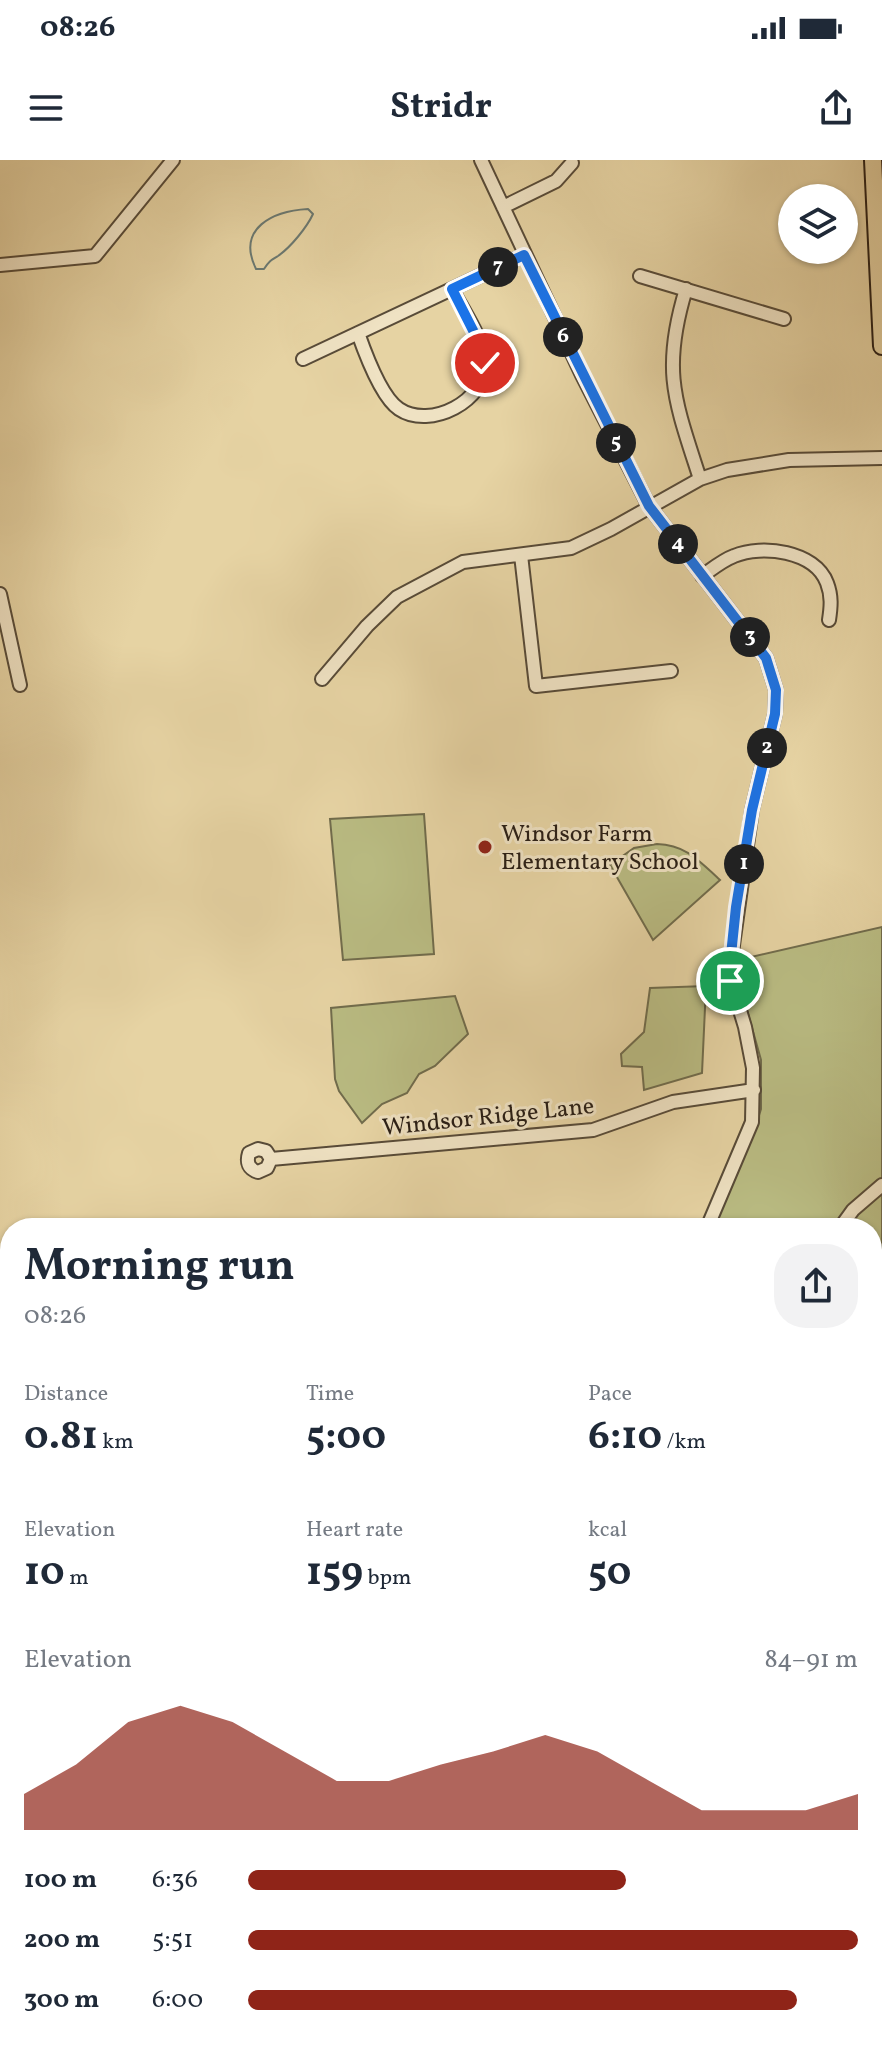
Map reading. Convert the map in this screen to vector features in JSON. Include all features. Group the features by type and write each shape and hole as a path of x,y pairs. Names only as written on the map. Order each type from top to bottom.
{"main road":[{"path":"873,160 882,346"}],"street":[{"path":"0,265 95,256 173,160"},
{"path":"481,160 524,255 649,506 766,658 776,690 775,714 752,810 729,974 753,1068 752,1122 711,1218"},
{"path":"503,207 556,181 572,163"},
{"path":"303,359 524,255"},
{"path":"640,276 784,319"},
{"path":"358,333 389,401 404,412 434,416 471,398 485,372 484,352 452,289"},
{"path":"686,289 675,324 671,369 677,405 700,479"},
{"path":"322,679 367,626 397,597 463,562 571,548 700,479 766,462 882,458"},
{"path":"702,576 734,556 757,550 793,555 810,564 826,580 832,599 829,620"},
{"path":"521,555 536,686 671,671"},
{"path":"0,594 20,685"},
{"name":"Windsor Ridge Lane","path":"271,1159 578,1132 633,1118 673,1102 754,1090"},
{"path":"847,1218 880,1189"}],"green space":[{"path":"424,814 434,954 343,960 330,819"},
{"path":"657,844 685,851 720,880 653,940 610,865 634,848"},
{"path":"882,927 882,1218 714,1218 750,1143 761,1109 761,1060 740,985 738,960"},
{"path":"706,986 702,1073 644,1090 642,1067 622,1066 621,1054 644,1032 650,988"},
{"path":"455,996 468,1034 435,1066 419,1074 407,1093 382,1104 362,1123 339,1091 335,1079 331,1008"}],"waterway":[{"path":"308,209 313,214 293,242 264,269 256,269 251,243 261,224 282,213 308,209"}],"place":[{"name":"Windsor Farm Elementary School","path":"485,847"}],"route":[{"path":"485,363 484,352 452,289 524,255 649,506 766,658 776,690 775,714 752,810 731,944 730,981"}]}
